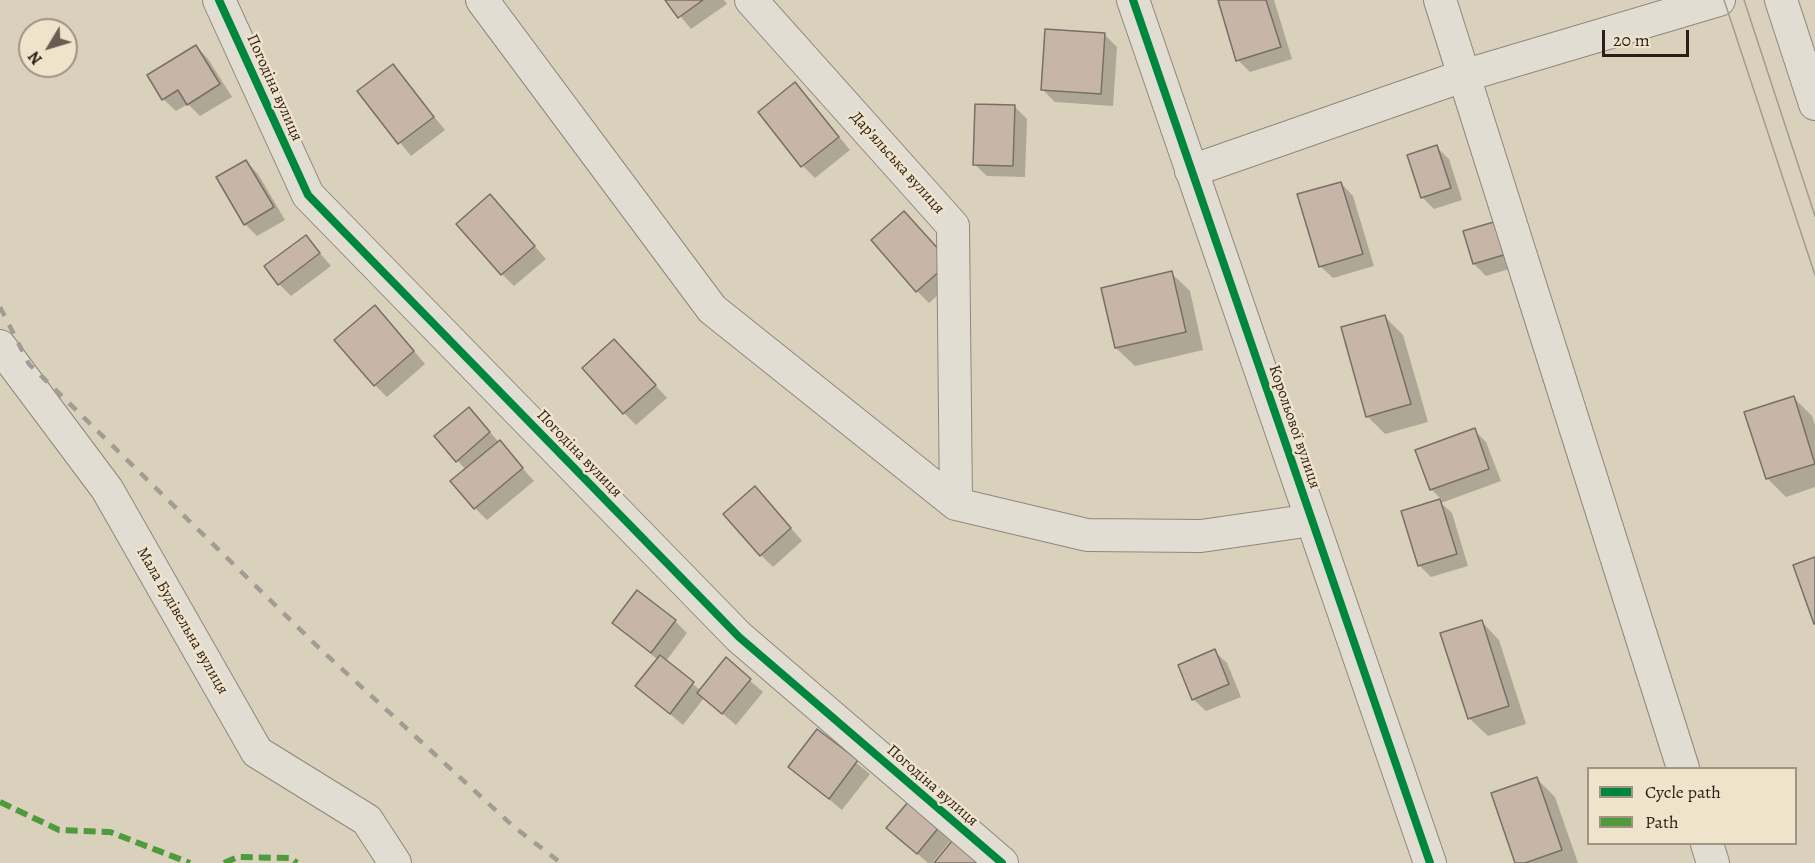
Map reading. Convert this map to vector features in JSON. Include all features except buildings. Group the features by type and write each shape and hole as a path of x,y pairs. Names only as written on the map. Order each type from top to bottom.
{"street":[{"name":"Погодіна вулиця","path":"219,0 308,195 739,637 1002,863"},
{"path":"482,0 712,309 956,504 1087,535 1201,536 1312,520"},
{"name":"Дар’яльська вулиця","path":"751,0 953,226 956,504"},
{"name":"Корольової вулиця","path":"1133,0 1430,863"},
{"path":"1440,0 1683,767"},
{"path":"1191,171 1464,76 1719,0"},
{"path":"1781,0 1815,104"},
{"name":"Мала Будівельна вулиця","path":"0,346 107,489 257,752 367,820 395,863"},
{"path":"1708,845 1713,863"}],"tram line":[{"path":"1724,0 1815,275"},
{"path":"1744,0 1815,216"}],"railway":[{"path":"0,307 29,364 318,647 514,827 561,863"}],"marked path":[{"path":"0,802 59,830 110,832 190,863"},
{"path":"224,863 238,857 290,858 297,863"}],"cycle path":[{"path":"219,0 308,195 739,637 1002,863"},
{"path":"1133,0 1430,863"}]}
